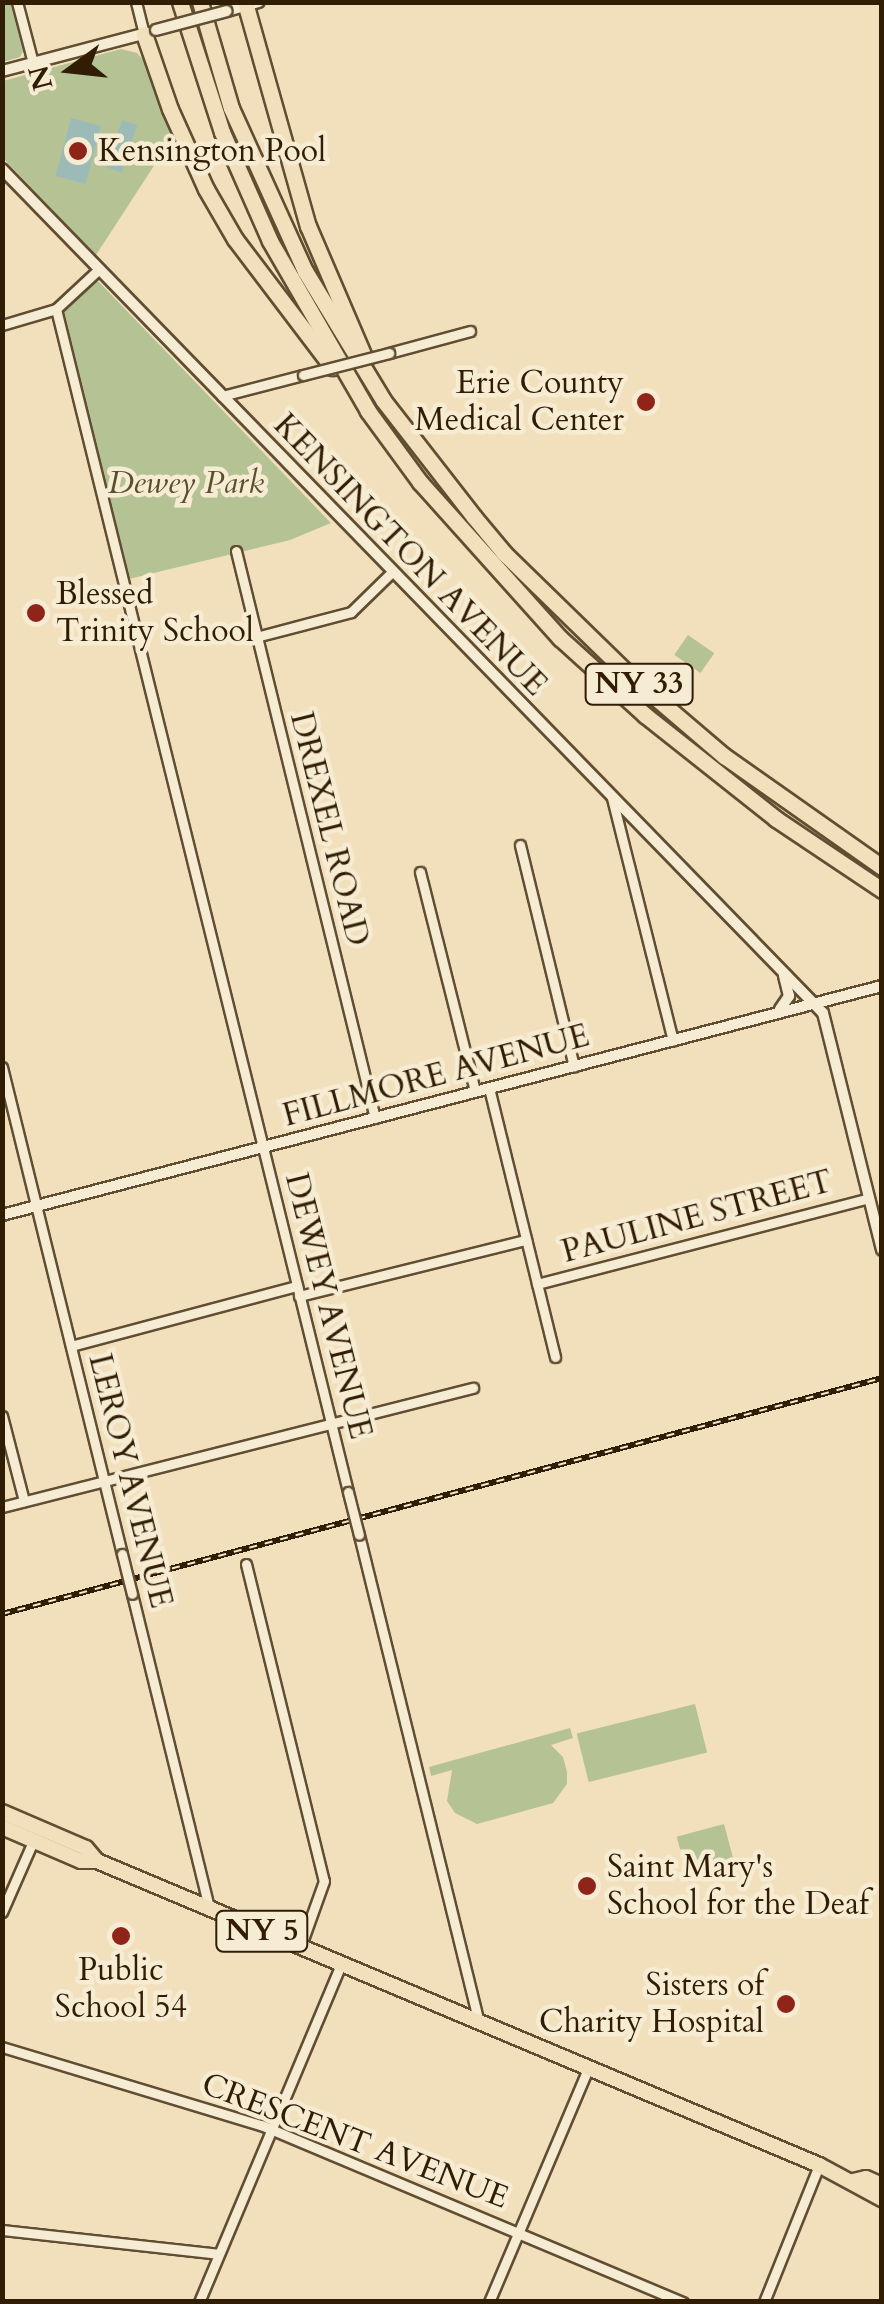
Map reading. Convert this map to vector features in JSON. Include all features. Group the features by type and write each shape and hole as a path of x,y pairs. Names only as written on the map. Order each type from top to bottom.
{"highway":[{"name":"NY 33","path":"180,2 202,77 250,200 299,298 368,411 457,526 560,638 645,715 776,820 882,890"},
{"name":"NY 33","path":"200,2 231,108 271,202 340,335 383,400 504,553 629,675 724,756 882,867"},
{"path":"250,4 308,226 383,400"},
{"path":"150,32 182,137 235,239 368,411"}],"main road":[{"name":"NY 5","path":"2,1812 36,1834"},
{"name":"NY 5","path":"2,1827 86,1848 96,1861 819,2165 882,2200"},
{"name":"NY 5","path":"854,2182 866,2178 882,2185"}],"street":[{"path":"18,2 33,63"},
{"path":"136,2 150,32"},
{"path":"2,71 250,4"},
{"name":"KENSINGTON AVENUE","path":"2,169 823,1013 882,1250"},
{"path":"2,325 56,309 98,269"},
{"name":"DEWEY AVENUE","path":"56,309 479,2023"},
{"path":"222,396 470,331"},
{"name":"DREXEL ROAD","path":"236,552 375,1118"},
{"path":"256,637 351,612 392,572"},
{"path":"612,798 673,1040"},
{"path":"520,845 574,1066"},
{"path":"420,872 474,1092"},
{"path":"775,1013 789,996 789,985 779,968"},
{"name":"FILLMORE AVENUE","path":"2,1215 882,986"},
{"name":"LEROY AVENUE","path":"2,1066 209,1908"},
{"path":"489,1088 555,1357"},
{"name":"PAULINE STREET","path":"537,1284 869,1198"},
{"path":"71,1346 526,1240"},
{"path":"2,1507 473,1388"},
{"path":"2,1416 24,1502"},
{"path":"246,1564 324,1881 300,1948"},
{"path":"2,1912 36,1834"},
{"path":"199,2302 341,1965"},
{"name":"CRESCENT AVENUE","path":"2,2047 269,2129 683,2302"},
{"path":"489,2302 588,2069"},
{"path":"764,2302 819,2165"},
{"path":"2,2230 218,2254"}],"green space":[{"path":"3,2 11,3 23,51 20,57 3,62"},
{"name":"Kensington Pool","path":"121,49 137,53 145,62 172,138 96,255 3,158 3,81"},
{"name":"Dewey Park","path":"96,281 331,523 290,540 129,579 63,312"},
{"path":"688,635 714,653 700,673 674,655"},
{"path":"695,1704 707,1753 589,1782 577,1734"},
{"path":"570,1728 573,1738 551,1745 563,1757 567,1772 567,1784 553,1803 477,1824 455,1813 447,1801 452,1770 431,1776 429,1767"},
{"path":"724,1824 736,1869 689,1882 677,1837"}],"water":[{"name":"Kensington Pool","path":"71,118 101,126 85,184 55,176"},
{"name":"Kensington Pool","path":"122,120 137,125 122,172 107,168"}],"railway":[{"path":"2,1614 882,1378"}],"place":[{"name":"Kensington Pool","path":"78,151"},
{"name":"Erie County Medical Center","path":"646,402"},
{"name":"Blessed Trinity School","path":"36,613"},
{"name":"Saint Mary's School for the Deaf","path":"587,1886"},
{"name":"Public School 54","path":"121,1936"},
{"name":"Sisters of Charity Hospital","path":"786,2004"}]}
